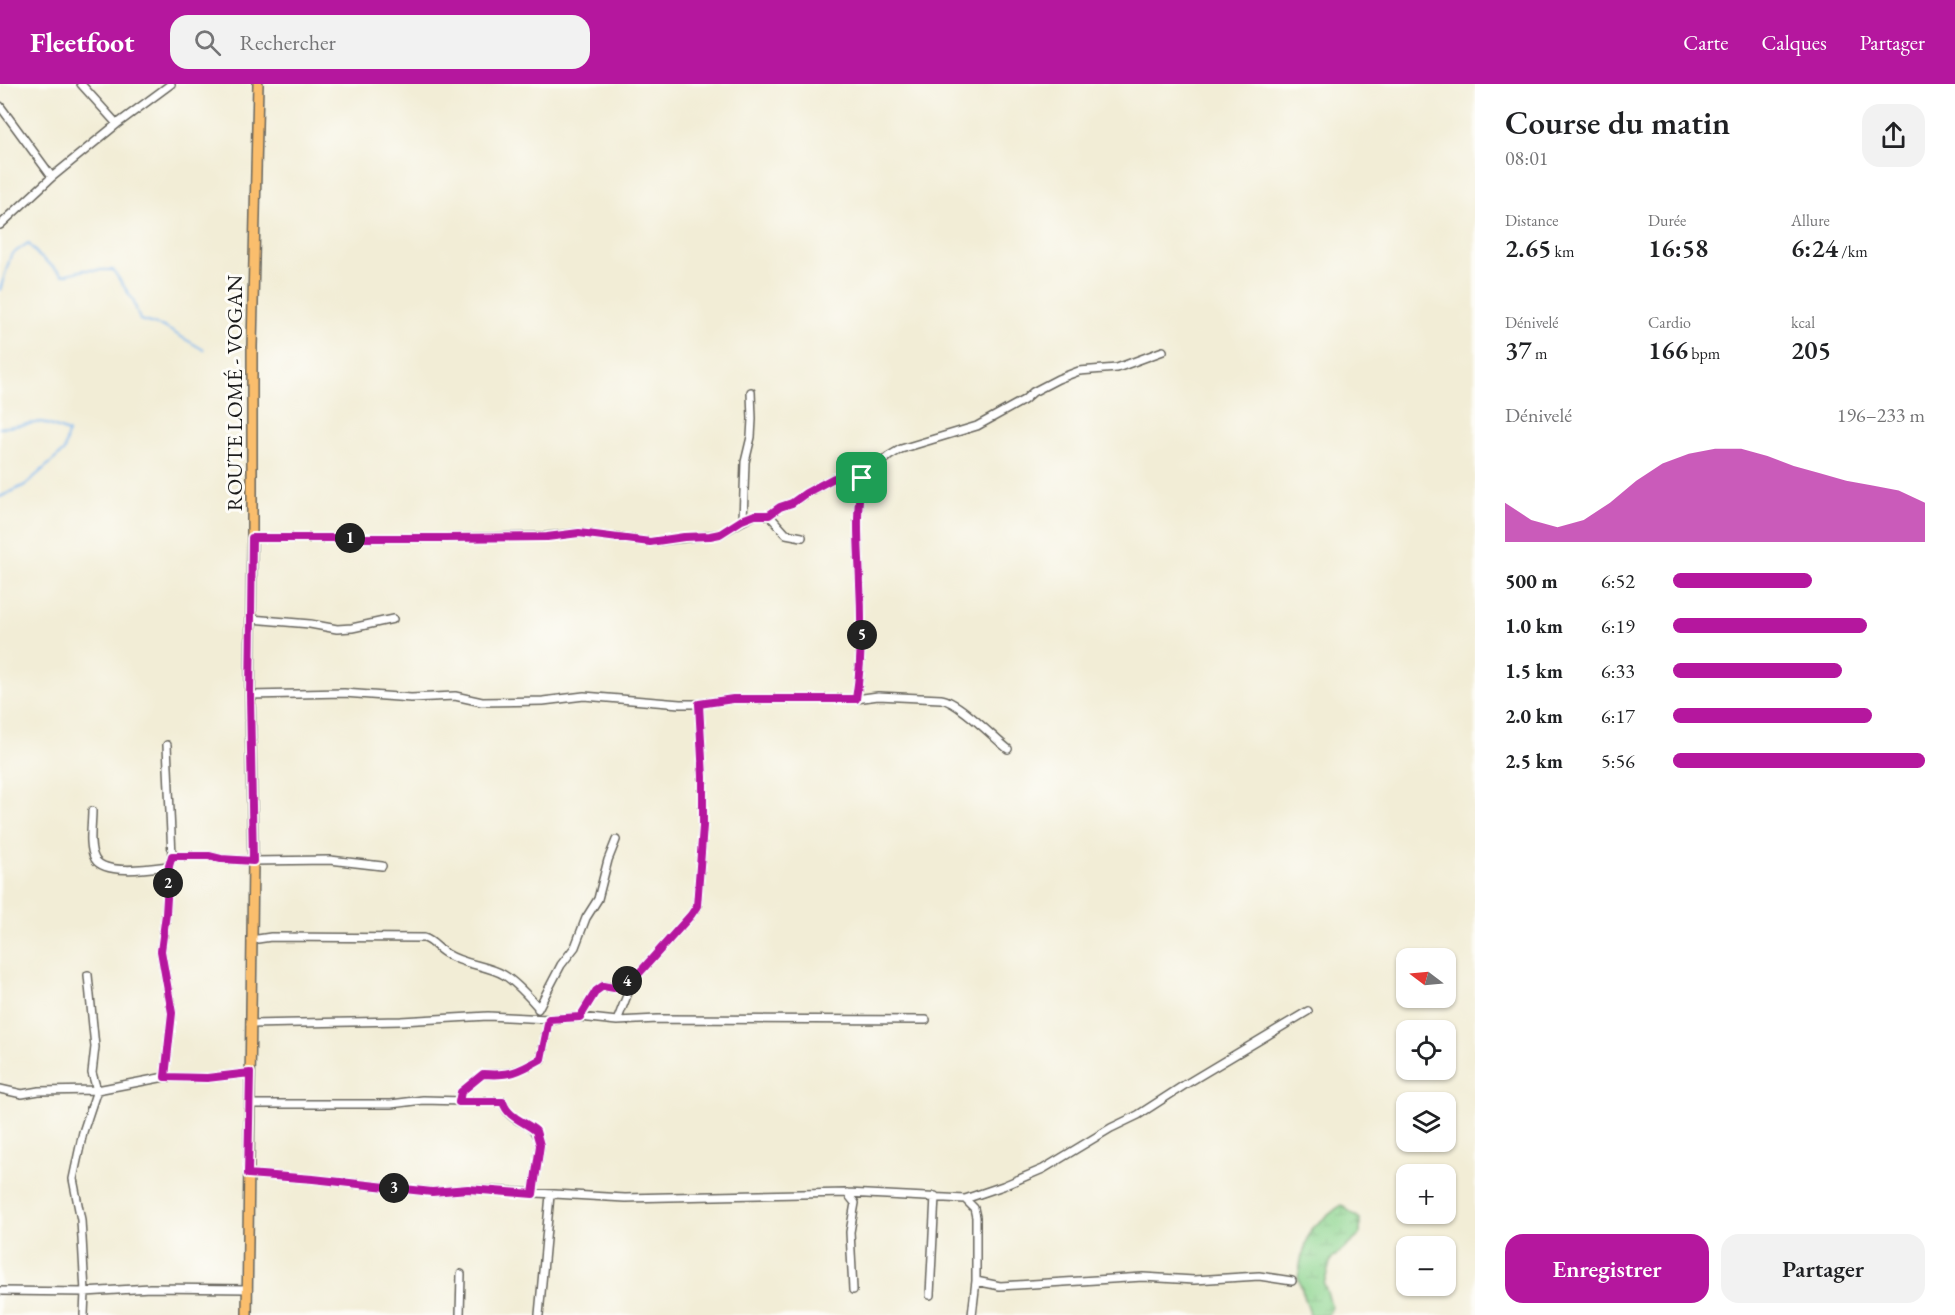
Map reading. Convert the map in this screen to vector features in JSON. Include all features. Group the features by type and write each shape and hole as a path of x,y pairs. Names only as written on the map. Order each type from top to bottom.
{"main road":[{"name":"ROUTE LOMÉ - VOGAN","path":"248,1315 253,861 250,695 252,347 258,84"}],"street":[{"path":"81,84 117,124"},
{"path":"0,225 52,177 171,84"},
{"path":"1,111 52,177"},
{"path":"252,538 547,537 579,533 650,542 720,534 742,520 755,515 769,515 834,478 849,480 862,478 901,449 976,426 1024,400 1033,392 1079,371 1117,369 1163,351"},
{"path":"742,520 745,462 751,437 751,392"},
{"path":"856,699 862,654 857,526 862,478"},
{"path":"769,515 786,534 802,537"},
{"path":"251,619 310,624 337,629 393,619"},
{"path":"250,695 344,693 411,698 455,696 482,702 543,701 584,696 680,704 733,699 856,699 878,696 946,699 964,711 1008,749"},
{"path":"617,1021 633,980 697,906 703,826 699,704"},
{"path":"165,1077 172,1013 161,951 169,866 172,856 167,745"},
{"path":"92,811 92,846 96,860 100,863 132,870 169,866"},
{"path":"537,1018 538,1007 561,965 575,947 586,918 598,899 608,860 616,840"},
{"path":"172,856 209,856 253,861 330,860 382,866"},
{"path":"251,940 271,937 424,938 457,960 503,974 538,1007"},
{"path":"84,1315 81,1220 73,1179 83,1132 97,1090 92,1073 95,1047 88,975"},
{"path":"580,1017 596,991 603,986 614,988 623,982 633,980"},
{"path":"248,1174 432,1192 468,1189 625,1198 847,1193 965,1198 1003,1186 1043,1169 1111,1128 1138,1115 1308,1011"},
{"path":"250,1024 401,1021 488,1016 549,1019 580,1017 617,1021 658,1019 926,1020"},
{"path":"459,1102 461,1092 483,1074 500,1075 518,1072 541,1059 549,1019"},
{"path":"0,1089 22,1094 39,1090 97,1090 165,1077 207,1078 250,1073"},
{"path":"250,1104 391,1104 423,1100 503,1102 506,1110 514,1118 536,1131 540,1145 533,1194"},
{"path":"847,1193 855,1203 850,1232 853,1290"},
{"path":"539,1315 550,1195"},
{"path":"930,1295 935,1196"},
{"path":"965,1198 974,1208 976,1217 976,1281 972,1315"},
{"path":"460,1315 461,1274"},
{"path":"976,1281 1000,1286 1143,1277 1194,1280 1259,1276 1292,1281"},
{"path":"0,1291 248,1289"}],"green space":[{"path":"1341,1205 1360,1219 1360,1235 1331,1260 1324,1284 1332,1307 1328,1315 1309,1315 1298,1278 1301,1260 1311,1229"}],"waterway":[{"path":"0,290 11,255 28,243 39,256 63,275 84,270 113,270 133,300 140,320 164,327 204,350"},
{"path":"0,428 42,422 68,432 64,451 25,485 0,497"}],"route":[{"path":"834,478 856,480 862,478 857,526 862,643 856,699 733,699 699,704 703,826 697,906 633,980 623,982 614,988 603,986 596,991 580,1017 549,1019 541,1059 518,1072 500,1075 483,1074 461,1092 459,1102 503,1102 506,1110 514,1118 536,1131 540,1145 533,1194 468,1189 432,1192 248,1174 250,1073 207,1078 165,1077 172,1013 161,951 169,866 172,856 209,856 253,861 250,695 252,538 547,537 579,533 650,542 720,534 742,520 755,515 769,515 834,478"}]}
